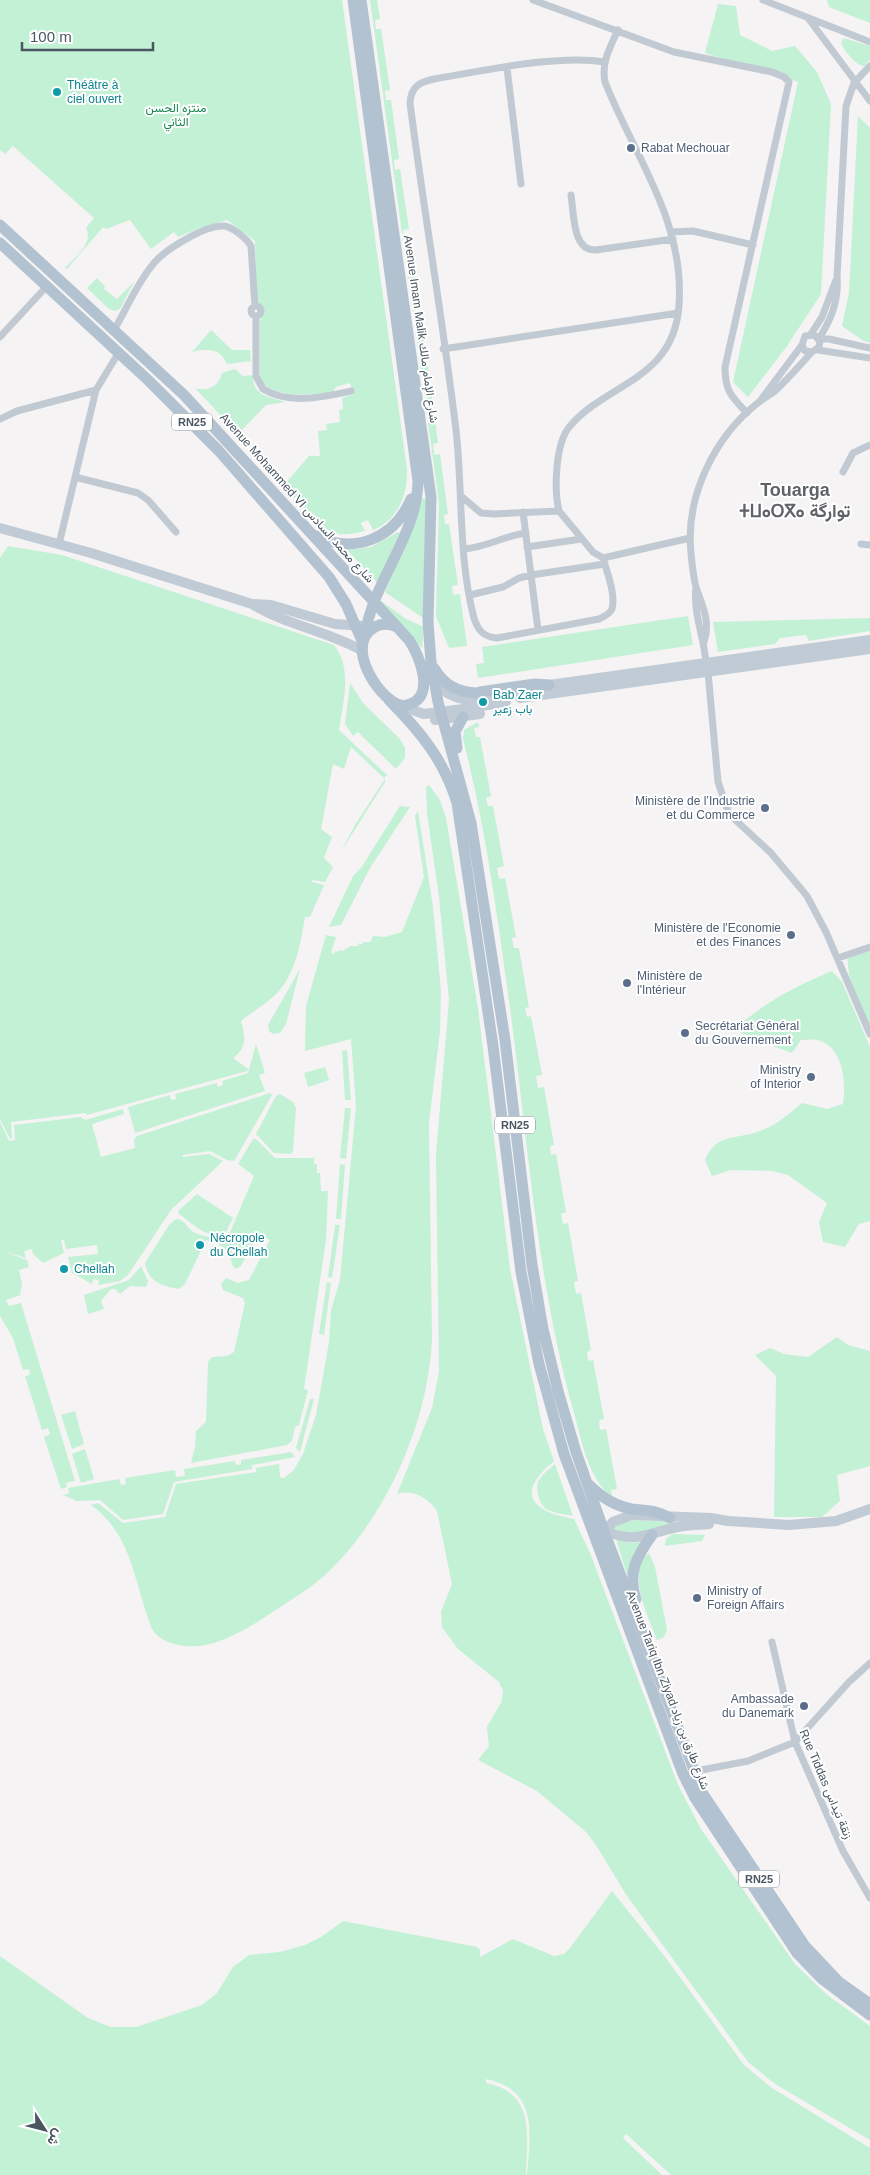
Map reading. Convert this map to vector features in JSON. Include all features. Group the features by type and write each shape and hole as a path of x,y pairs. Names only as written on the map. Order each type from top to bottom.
{"main road":[{"name":"Avenue Imam Malik شارع الإمام مالك","path":"353,0 418,481 414,512 374,604 365,634"},
{"name":"Avenue Imam Malik شارع الإمام مالك","path":"362,0 431,497 428,622 431,662 439,716"},
{"name":"Avenue Mohammed VI شارع محمد السادس","path":"0,225 207,418 374,604 397,627 418,654 423,687 420,696 413,703 396,705"},
{"name":"RN25","path":"0,243 119,352 198,428 322,569 365,634 371,678 434,751 444,768 457,803 494,1046 526,1303 555,1424 591,1526"},
{"path":"309,532 328,541 342,544 359,543 375,538 390,530 402,517 418,481"},
{"path":"365,634 389,624 397,627"},
{"path":"431,662 441,679 453,688 465,692 480,703 535,684 550,685"},
{"name":"RN25","path":"422,672 457,764 471,823 496,976 537,1297 558,1391 586,1482 604,1531"},
{"path":"457,764 458,753 455,732 463,717"},
{"path":"586,1482 600,1495 614,1503 634,1509 654,1511 670,1518"},
{"name":"Avenue Tariq Ibn Ziyad شارع طارق بن زياد","path":"591,1526 688,1773 805,1946 833,1976 870,2004"},
{"name":"Avenue Tariq Ibn Ziyad شارع طارق بن زياد","path":"604,1531 650,1655 701,1810 797,1952 821,1978 870,2015"},
{"path":"650,1655 652,1643 634,1591 632,1577 638,1556 652,1535"}],"street":[{"path":"533,0 674,52 772,72 787,80 786,99 725,367 725,383 729,393 747,413"},
{"path":"763,0 870,42"},
{"path":"808,17 854,83 870,101"},
{"path":"605,62 586,59 506,68 423,82 418,84 411,94 410,103 422,203 456,430 464,549 470,595 475,619 480,631 487,637 497,638 599,619 608,614 612,609 604,561 593,552 559,511 558,461 560,444 566,432 587,412 631,382 662,354 673,334 678,313 677,266 672,235 649,174 605,82 605,62 618,30"},
{"path":"870,66 854,83 845,115 837,277 838,291 835,305 815,351 776,390 747,413 722,441 707,467 695,499 690,538 696,586 695,608 699,631 704,642 718,782 729,814 771,853 807,896 838,958 870,1034"},
{"path":"506,68 521,184"},
{"path":"571,195 578,236 582,247 586,249 596,250 693,231 753,245"},
{"path":"114,330 139,284 161,256 187,238 220,226 230,228 247,240 251,246 255,306 261,310 256,316 256,376 263,390 282,396 311,399 351,391"},
{"path":"760,401 802,345 805,336 811,334 822,316 837,277"},
{"path":"0,337 47,286"},
{"path":"444,349 678,313"},
{"path":"811,334 819,339 829,339 870,348"},
{"path":"802,345 806,351 870,358"},
{"path":"59,544 96,390 119,352"},
{"path":"0,419 16,411 96,390"},
{"path":"843,472 853,453 870,445"},
{"path":"75,477 138,493 148,500 176,532"},
{"path":"462,497 481,512 559,511"},
{"path":"523,512 538,630"},
{"path":"0,528 59,544 252,604 266,612 334,636 365,634"},
{"path":"464,549 483,548 508,536 526,533"},
{"path":"470,595 503,587 519,578 604,561 690,538"},
{"path":"528,547 582,539"},
{"path":"860,544 870,544"},
{"path":"252,604 271,604 365,634"},
{"path":"550,685 707,668 870,647"},
{"path":"418,654 434,680 453,696 480,703 527,702 536,696 707,668"},
{"path":"396,705 419,713 463,717 480,703"},
{"path":"439,716 480,703"},
{"path":"838,958 870,947"},
{"path":"591,1526 631,1538 652,1535 679,1527 728,1522 812,1524 836,1521 870,1510"},
{"path":"596,1541 613,1522 624,1516 711,1518 728,1522"},
{"name":"Rue Tiddas زنقة تيداس","path":"772,1642 795,1742 843,1851 870,1898"},
{"path":"688,1773 748,1760 795,1742 849,1682 870,1663"}],"green space":[{"name":"منتزه الحسن الثاني","path":"0,0 342,0 407,469 406,488 400,505 382,526 373,530 368,520 361,523 365,531 338,534 330,531 308,514 284,485 309,456 320,456 318,431 327,430 326,424 340,422 339,410 343,409 342,398 354,394 350,383 336,387 333,392 316,394 279,392 263,384 260,378 260,321 264,310 259,303 256,292 255,241 227,220 178,237 174,232 151,249 130,220 106,229 103,227 67,269 65,268 86,244 88,234 86,228 94,218 13,146 5,154 0,150"},
{"path":"370,0 377,0 380,19 375,20 376,29 381,29 390,90 385,91 386,100 391,100 399,159 394,160 395,170 400,169 409,229 403,230 404,241 410,240 419,303 414,304 415,312 420,312 429,373 424,374 425,383 430,383 438,443 433,444 434,455 440,454 448,514 444,515 445,524 449,524 458,585 452,586 453,595 460,594 467,646 449,648 436,616 439,503"},
{"path":"827,0 870,0 870,23 829,7"},
{"path":"718,4 736,6 740,35 772,51 795,46 817,72 831,104 821,294 787,346 748,397 733,382 798,82 705,53"},
{"path":"844,38 870,46 870,59 865,66 858,64 847,53 841,42"},
{"path":"858,116 870,128 870,343 862,340 842,326 849,293"},
{"path":"97,278 105,286 104,289 117,299 134,282 120,309 115,311 109,309 87,288"},
{"path":"211,330 232,350 250,350 251,361 227,364 221,355 212,350 192,352"},
{"path":"235,369 243,376 253,375 259,392 267,397 285,402 266,405 238,434 195,388 204,389 212,387 221,378 222,373"},
{"path":"421,498 426,499 423,618 385,592 416,518"},
{"path":"398,532 400,533 378,583 347,550 371,547"},
{"path":"8,546 62,555 334,645 340,654 345,675 339,730 388,776 385,776 385,779 351,747 344,769 333,764 321,829 332,837 324,858 333,867 325,882 312,880 312,882 324,885 310,917 305,917 296,958 283,987 272,998 241,1021 244,1032 243,1046 233,1058 248,1069 247,1071 87,1115 85,1113 11,1122 12,1138 10,1139 0,1119 0,558"},
{"path":"381,601 406,619 424,627 422,648 381,604"},
{"path":"688,616 693,645 478,678 476,664 484,663 482,647"},
{"path":"870,618 870,631 809,641 806,635 780,638 775,644 718,652 713,622"},
{"path":"350,683 363,703 400,739 405,748 405,758 396,769 358,732 353,736 345,724"},
{"path":"478,722 479,727 474,728 476,737 480,737 491,796 486,798 488,806 493,806 504,866 497,868 499,879 505,878 516,937 512,938 514,948 519,948 529,1007 525,1008 527,1017 531,1016 542,1075 536,1076 538,1088 544,1087 554,1145 550,1146 551,1155 556,1154 566,1212 561,1214 563,1224 568,1223 578,1281 574,1282 576,1294 581,1293 591,1350 587,1352 588,1361 593,1360 604,1419 599,1420 600,1430 606,1429 617,1489 611,1490 612,1497 597,1480 587,1459 561,1362 550,1312 534,1208 516,1053 495,902 478,803 463,739 464,730"},
{"path":"385,779 385,782 340,853 355,825"},
{"path":"429,785 440,800 446,818 478,1008 510,1269 543,1429 554,1461 542,1472 535,1483 532,1492 533,1499 538,1506 547,1511 574,1519 590,1553 678,1785 701,1829 795,1964 826,1994 870,2026 870,2140 775,2084 748,2062 627,1896 586,1832 537,1791 478,1760 489,1746 487,1727 502,1701 503,1691 499,1682 458,1649 442,1627 441,1612 452,1584 437,1511 420,1496 409,1493 397,1494 432,1408 439,1372 436,1155 449,1000 439,897 427,813 426,787"},
{"path":"400,806 410,807 370,868 341,925 329,927 353,876 361,868"},
{"path":"418,811 433,907 441,991 440,1031 429,1123 432,1340 429,1372 422,1404 400,1468 384,1498 366,1527 346,1553 324,1576 260,1620 230,1637 198,1646 172,1643 164,1640 152,1629 124,1546 116,1531 105,1517 91,1505 98,1503 123,1523 165,1517 176,1484 256,1472 256,1468 279,1464 280,1477 284,1478 294,1470 303,1454 316,1415 329,1342 331,1310 340,1280 356,1106 351,1039 305,1051 306,1006 326,935 336,937 331,952 334,954 335,951 338,952 351,946 358,946 359,943 362,945 363,942 370,942 373,936 385,937 402,932 424,877 415,816"},
{"path":"870,950 870,1034 849,975 847,955"},
{"path":"300,969 286,1024 280,1033 273,1034 269,1031 268,1025"},
{"path":"832,971 842,982 870,1047 870,1221 859,1224 845,1247 823,1242 819,1222 827,1203 788,1175 773,1171 731,1170 712,1176 705,1160 715,1145 721,1141 766,1129 802,1103 827,1109 843,1104 844,1086 841,1066 838,1057 826,1044 817,1040 801,1040 792,1053 751,1038 735,1029 757,1011 780,996"},
{"path":"256,1044 265,1073 259,1075 265,1091 135,1133 128,1107 170,1095 171,1100 176,1099 175,1094 217,1083 218,1087 223,1085 222,1081 248,1073"},
{"path":"347,1050 351,1100 345,1100 342,1051"},
{"path":"325,1067 329,1080 308,1087 304,1073"},
{"path":"270,1093 272,1095 234,1161 227,1160 210,1151 182,1155 183,1157 209,1154 223,1161 171,1210 128,1275 120,1281 98,1285 99,1280 93,1279 92,1284 72,1273 68,1257 98,1254 97,1245 66,1249 64,1240 61,1240 64,1253 43,1263 33,1254 32,1249 24,1251 26,1258 3,1251 27,1260 29,1267 19,1270 22,1283 20,1295 6,1300 9,1306 21,1303 75,1481 66,1483 67,1487 61,1489 44,1437 50,1434 48,1428 42,1430 25,1376 30,1375 29,1369 23,1370 13,1338 0,1316 0,1122 9,1141 15,1140 14,1125 81,1117 85,1120 123,1109 124,1114 92,1124 101,1157 135,1148 134,1139 137,1136"},
{"path":"280,1094 293,1102 296,1108 293,1151 291,1154 274,1153 256,1134 276,1096"},
{"path":"345,1108 351,1108 346,1159 340,1158"},
{"path":"253,1139 256,1139 275,1158 314,1158 314,1164 317,1164 317,1173 320,1173 321,1191 328,1191 326,1240 304,1389 308,1390 299,1425 295,1427 292,1441 287,1445 191,1463 196,1431 206,1422 208,1362 212,1357 227,1356 234,1352 245,1303 243,1298 223,1290 221,1284 226,1278 238,1283 249,1280 270,1240 258,1234 241,1266 236,1269 221,1245 206,1240 185,1284 179,1289 167,1286 153,1279 149,1275 145,1263 169,1225 176,1219 192,1231 200,1234 215,1238 228,1237 254,1176 238,1164"},
{"path":"340,1164 345,1165 341,1219 336,1219"},
{"path":"197,1194 233,1218 226,1232 219,1234 206,1233 178,1213"},
{"path":"335,1225 340,1225 332,1278 328,1277"},
{"path":"141,1266 148,1281 146,1287 130,1286 120,1294 115,1289 111,1289 101,1301 104,1309 88,1314 84,1295 129,1280"},
{"path":"327,1282 331,1283 324,1335 319,1334"},
{"path":"837,1337 848,1345 870,1351 870,1466 837,1475 840,1501 822,1517 774,1517 776,1376 755,1355 770,1348 784,1354 808,1357"},
{"path":"310,1399 314,1399 300,1452 296,1448"},
{"path":"75,1411 84,1444 72,1449 61,1415"},
{"path":"85,1449 94,1479 81,1483 72,1454"},
{"path":"291,1452 295,1457 252,1465 252,1469 174,1482 163,1514 123,1520 100,1500 77,1501 63,1495 69,1493 68,1488 119,1479 121,1485 126,1484 125,1478 175,1470 176,1477 185,1476 184,1469 235,1461 236,1465 241,1464 241,1460"},
{"path":"555,1464 573,1516 550,1511 540,1501 537,1484"},
{"path":"627,1520 679,1522 638,1535 611,1529"},
{"path":"671,1535 705,1535 702,1541 665,1546 666,1539"},
{"path":"616,1539 632,1543 643,1541 627,1575"},
{"path":"649,1553 655,1567 667,1630 664,1637 657,1640 645,1608 639,1583 639,1571 642,1561"},
{"path":"612,1891 666,1958 744,2065 772,2088 870,2148 870,2175 671,2175 626,2134 623,2138 662,2175 527,2175 529,2130 528,2116 523,2103 515,2093 503,2085 486,2079 486,2083 502,2088 513,2096 521,2106 527,2131 526,2175 0,2175 0,1956 88,2018 111,2027 136,2027 202,2005 217,1993 233,1967 249,1955 280,1952 305,1945 321,1937 343,1921 477,1947 480,1950 480,1957 513,1939 554,1956 564,1954"}],"place":[{"name":"Théâtre à ciel ouvert","path":"57,92"},
{"name":"Rabat Mechouar","path":"631,148"},
{"name":"Bab Zaer باب زعير","path":"483,702"},
{"name":"Ministère de l’Industrie et du Commerce","path":"765,808"},
{"name":"Ministère de l'Economie et des Finances","path":"791,935"},
{"name":"Ministère de l'Intérieur","path":"627,983"},
{"name":"Secrétariat Général du Gouvernement","path":"685,1033"},
{"name":"Ministry of Interior","path":"811,1077"},
{"name":"Nécropole du Chellah","path":"200,1245"},
{"name":"Chellah","path":"64,1269"},
{"name":"Ministry of Foreign Affairs","path":"697,1598"},
{"name":"Ambassade du Danemark","path":"804,1706"}],"district":[{"name":"Touarga ⵜⵡⴰⵔⴳⴰ توارگة","path":"795,500"}]}
